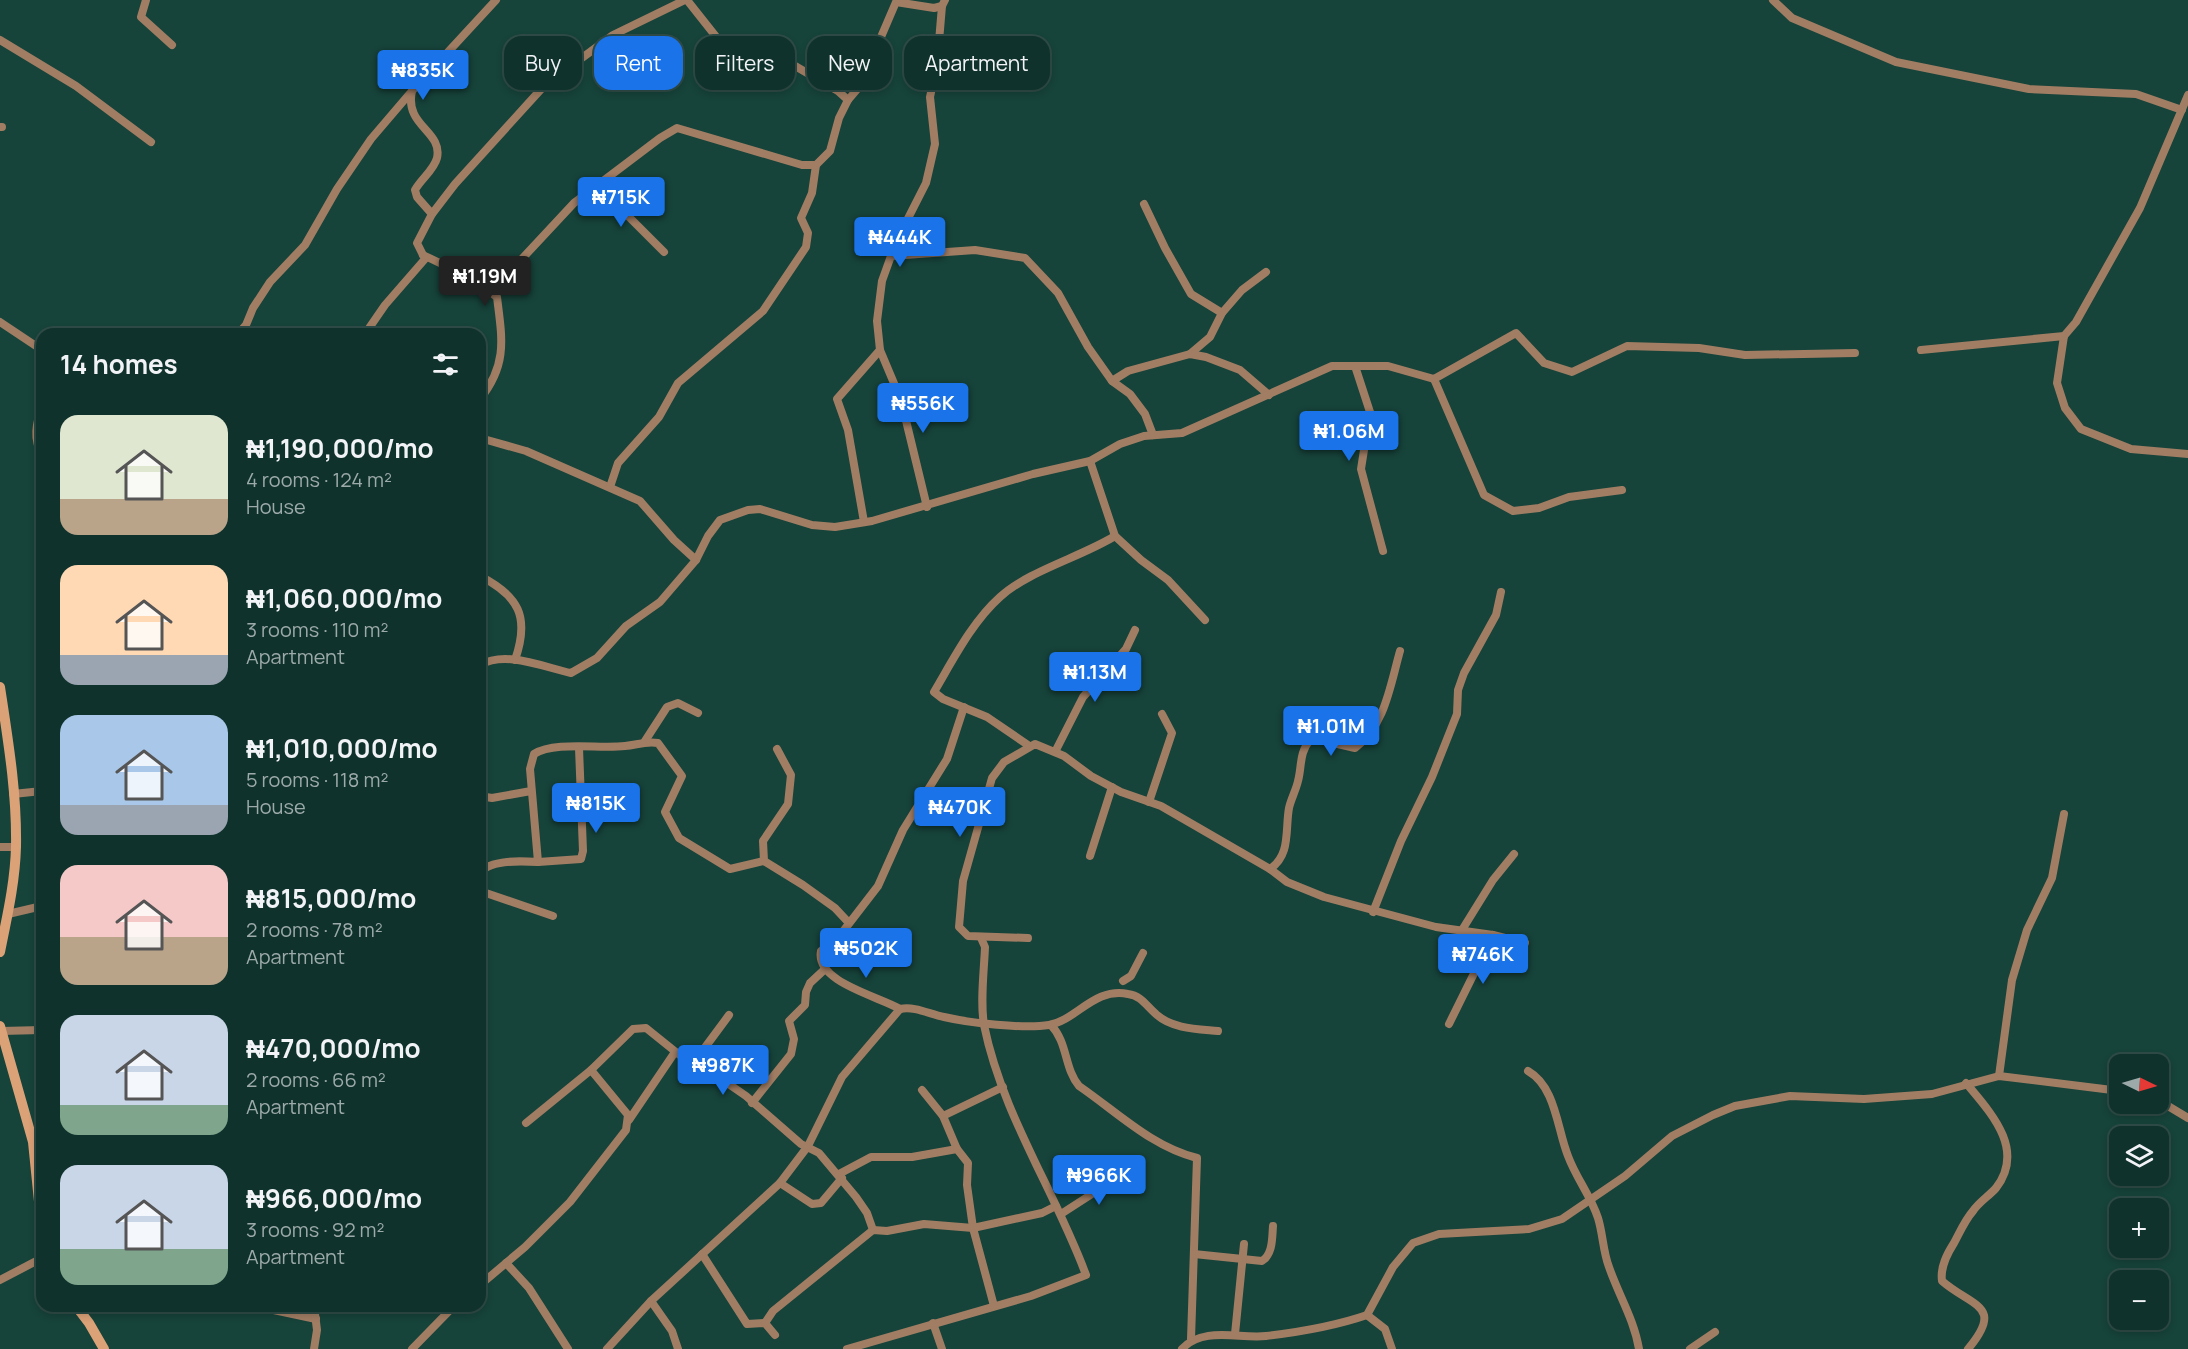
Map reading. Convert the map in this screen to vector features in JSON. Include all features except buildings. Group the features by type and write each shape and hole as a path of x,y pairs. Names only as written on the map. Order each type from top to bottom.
{"street":[{"path":"146,0 141,17 172,45"},
{"path":"243,328 270,282 305,245 337,189 371,139 496,0"},
{"path":"369,328 384,305 425,259 417,243 432,214 455,184 544,86 613,35 686,0 725,48 790,63 838,91 848,100"},
{"path":"1773,0 1792,18 1896,62 2029,89 2136,94 2182,110"},
{"path":"610,487 618,463 659,417 678,383 763,311 806,247 808,233 801,218 813,193 816,165 830,151 839,118 848,100 860,87 891,9 896,2 934,8 944,3"},
{"path":"927,507 901,400 880,350 877,321 882,281 891,256 926,183 931,163 935,144 930,97 937,65 944,3"},
{"path":"0,40 76,86 151,142"},
{"path":"412,91 410,99 413,116 427,131 437,150 435,163 415,190 417,197 432,214"},
{"path":"2188,95 2140,208 2076,322 2064,336 2056,383 2065,408 2081,429 2131,449 2188,454"},
{"path":"491,292 574,203 660,138 677,128 802,165 816,165"},
{"path":"597,185 664,252"},
{"path":"1144,204 1191,294 1222,313"},
{"path":"891,256 975,250 1025,258 1058,293 1088,347 1112,381 1130,394 1144,414 1154,435"},
{"path":"423,255 471,278 497,297 503,342 500,362 486,388"},
{"path":"1112,381 1128,371 1190,354 1210,337 1222,313 1242,290 1266,272"},
{"path":"0,322 36,346"},
{"path":"486,663 495,659 515,660 571,673 580,670 597,657 626,626 660,602 696,560 708,536 720,520 748,510 760,509 812,525 835,527 927,507 1033,474 1090,461 1120,444 1154,435 1182,434 1332,366 1388,366 1434,379 1516,333 1544,363 1572,372 1627,346 1699,348 1744,355 1855,353"},
{"path":"1921,350 2064,336"},
{"path":"864,522 848,430 837,399 880,350"},
{"path":"1190,354 1206,357 1240,370 1269,395"},
{"path":"1355,366 1370,412 1361,469 1383,550"},
{"path":"1434,379 1484,495 1514,511 1539,508 1569,498 1622,490"},
{"path":"486,440 526,451 640,501 674,540 696,560"},
{"path":"1090,461 1114,536 1168,580 1205,620"},
{"path":"1028,745 987,717 934,692 967,638 1000,596 1036,574 1114,536"},
{"path":"486,579 502,588 523,620 522,636 515,660"},
{"path":"1373,912 1401,841 1432,777 1456,714 1458,690 1464,673 1496,615 1501,592"},
{"path":"1056,752 1083,697 1125,649 1135,630"},
{"path":"1270,869 1278,864 1283,855 1289,808 1305,745 1310,740 1316,739 1355,748 1369,738 1379,719 1400,651"},
{"path":"0,687 4,747 14,794 16,847 8,914 0,952"},
{"path":"645,741 667,707 678,703 698,713"},
{"path":"964,707 947,759 903,830 878,886 849,923 820,951 819,958 824,970 842,983 900,1009 914,1008 946,1018 984,1023 1051,1025 1088,1002 1126,993 1140,997 1157,1016 1170,1023 1218,1031"},
{"path":"1149,802 1172,733 1162,714"},
{"path":"538,862 530,769 534,754 552,748 626,746 645,741 658,743 682,776 665,812 680,837 730,869 764,861 835,908 849,923"},
{"path":"1028,938 968,936 959,927 963,881 992,778 1004,762 1028,745 1035,744 1056,752 1112,787 1161,806 1270,869 1287,882 1324,897 1373,912 1436,927 1493,935 1526,943"},
{"path":"486,868 512,860 538,862 581,858 584,851 579,748"},
{"path":"764,861 763,841 788,804 791,775 777,749"},
{"path":"1090,856 1112,787"},
{"path":"486,797 531,791"},
{"path":"14,794 36,792"},
{"path":"2000,1076 2012,980 2027,930 2052,878 2064,814"},
{"path":"0,847 16,847"},
{"path":"1462,930 1493,880 1514,854"},
{"path":"486,893 553,916"},
{"path":"8,914 36,907"},
{"path":"1449,1024 1493,935"},
{"path":"847,1349 1031,1296 1086,1275 1061,1214 1035,1165 1003,1087 984,1023 985,947 981,938"},
{"path":"1112,995 1123,981 1131,976 1143,953"},
{"path":"752,1103 791,1054 794,1039 789,1022 805,1005 806,992 810,983 824,970"},
{"path":"1123,981 1126,993"},
{"path":"607,1349 651,1300 780,1183 808,1146 842,1077 900,1009"},
{"path":"692,1065 729,1015"},
{"path":"1051,1025 1065,1046 1072,1078 1079,1086 1159,1142 1178,1153 1197,1158 1191,1340"},
{"path":"526,1123 591,1070 625,1035 640,1027 653,1032 692,1065 720,1078 801,1144 808,1146 840,1176 867,1213 873,1230"},
{"path":"36,1030 1,1029 6,1065 33,1142 36,1172"},
{"path":"486,1280 570,1202 626,1130 629,1120 675,1052"},
{"path":"591,1070 622,1104 629,1120"},
{"path":"1528,1071 1535,1075 1550,1101 1560,1123 1567,1154 1583,1189 1592,1199 1608,1267 1635,1328 1639,1349"},
{"path":"1182,1349 1191,1340 1234,1334 1263,1337 1347,1322 1367,1315 1393,1267 1413,1243 1439,1234 1529,1229 1562,1219 1592,1199 1672,1136 1735,1106 1790,1096 1864,1099 1922,1095 2000,1076 2109,1089"},
{"path":"1966,1083 1988,1108 2005,1135 2007,1164 1997,1187 1973,1210 1948,1253 1941,1273 1942,1281 1979,1304 1985,1312 1985,1323 1979,1338 1968,1349"},
{"path":"943,1116 1003,1087"},
{"path":"922,1090 943,1116 957,1149 968,1163 967,1185 973,1228 994,1306"},
{"path":"2169,1107 2188,1118"},
{"path":"780,1183 812,1204 821,1203 840,1176 871,1157 912,1157 957,1149"},
{"path":"1061,1214 1095,1192 1114,1172"},
{"path":"765,1323 773,1311 873,1230 904,1230 924,1224 973,1228 1032,1216 1056,1206"},
{"path":"1194,1254 1243,1257 1262,1261 1267,1258 1273,1226"},
{"path":"1234,1334 1244,1244"},
{"path":"702,1254 747,1324 765,1323"},
{"path":"0,1280 36,1261"},
{"path":"506,1263 529,1288 568,1349"},
{"path":"651,1300 672,1331 678,1349"},
{"path":"81,1312 104,1349"},
{"path":"283,1312 316,1319"},
{"path":"314,1349 315,1312"},
{"path":"412,1349 448,1312"},
{"path":"1367,1315 1385,1329 1392,1349"},
{"path":"765,1323 775,1335"},
{"path":"933,1323 942,1349"},
{"path":"1690,1349 1715,1332"}]}
